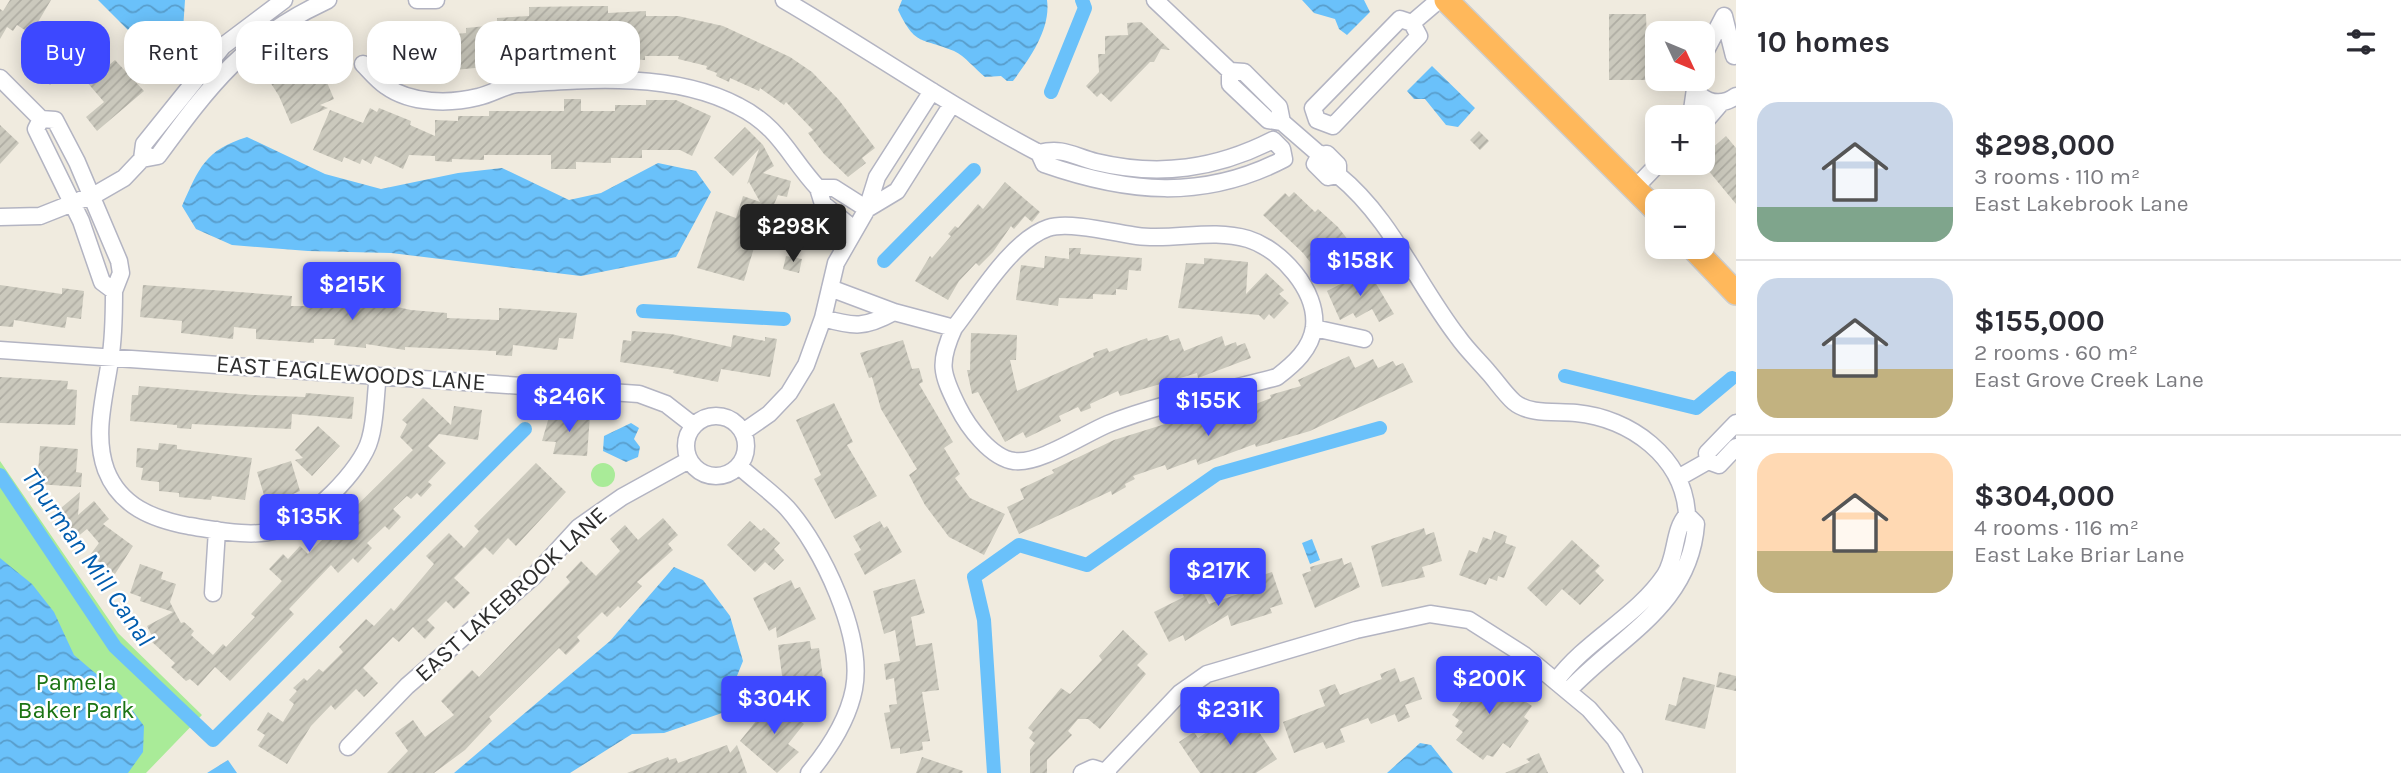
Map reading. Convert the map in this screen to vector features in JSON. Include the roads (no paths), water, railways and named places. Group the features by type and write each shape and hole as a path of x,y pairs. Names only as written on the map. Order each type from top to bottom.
{"highway":[{"path":"1446,0 1645,197"},
{"path":"1703,259 1736,293"}],"street":[{"path":"0,217 40,216 92,195 124,178 142,159 144,144 223,46 284,0"},
{"path":"142,159 158,156 211,84 237,57 299,13 328,0"},
{"path":"417,0 436,0"},
{"path":"784,0 952,104 1039,153 1044,164 1092,181 1159,188 1206,187 1253,175 1284,159 1282,149 1317,120"},
{"path":"1155,0 1230,71 1244,72 1279,107 1282,122 1301,135 1320,155 1327,154 1338,165 1338,175 1359,194 1412,266 1457,336 1515,404 1543,412 1610,418 1640,433 1678,478 1686,498 1687,515 1696,524 1694,549 1680,583 1653,615 1591,667 1562,685"},
{"path":"1412,23 1439,0"},
{"path":"1715,33 1730,0"},
{"path":"1724,16 1735,57"},
{"path":"1399,19 1412,23 1419,36 1333,126 1317,120 1313,108 1399,19"},
{"path":"1715,53 1722,51 1735,57"},
{"path":"363,64 386,86 405,96 434,102 477,97 514,84 662,83 703,92 738,105 773,128 818,188 822,204 856,230"},
{"path":"0,78 41,119 55,120 62,130 119,261 121,273 114,291 111,358 101,406 104,467 116,491 140,511 166,522 217,530 278,531 303,518 329,497 358,463 370,440 378,376"},
{"path":"743,432 769,414 789,393 806,365 823,318 836,263 867,209 877,177 932,91"},
{"path":"1699,91 1706,100 1721,103"},
{"path":"1715,110 1721,103 1736,96"},
{"path":"867,209 897,191 952,104"},
{"path":"41,119 36,129 73,202 102,282 114,291"},
{"path":"1636,187 1648,175"},
{"path":"818,188 834,188 867,209"},
{"path":"1049,227 1096,228 1140,237 1227,235 1251,240 1286,262 1301,283 1312,307 1314,328 1308,345 1297,362 1278,377 1109,424 1029,461 1013,461 997,455 962,415 944,379 942,355 954,328 1009,257 1027,240 1049,227"},
{"path":"830,288 894,312 954,328"},
{"path":"823,318 851,326 874,323 894,312"},
{"path":"1314,328 1364,339"},
{"name":"EAST EAGLEWOODS LANE","path":"0,351 639,394 666,404 693,425"},
{"path":"720,415 737,424 743,432 746,450 739,466 722,476 712,476 695,468 689,460 685,442 693,425 701,419 720,415"},
{"path":"1708,461 1707,453 1736,424"},
{"path":"1678,478 1708,461 1719,465 1736,447"},
{"name":"EAST LAKEBROOK LANE","path":"348,747 407,686 504,604 579,527 622,498 689,460"},
{"path":"739,466 786,507 812,542 831,578 845,614 852,643 854,688 839,730 814,768 832,773"},
{"path":"1562,685 1580,653 1641,602 1666,573 1677,546 1679,523 1687,515"},
{"path":"213,593 217,530"},
{"path":"1641,602 1653,615"},
{"path":"1082,773 1093,768 1107,772 1180,693 1207,674 1356,630 1430,614 1469,620 1499,637 1562,685 1615,738 1634,773"}],"water":[{"path":"98,0 185,0 184,21 124,21 124,26"},
{"path":"902,0 1047,0 1046,22 1032,53 1013,81 1007,81 1001,76 985,77 958,53 915,36 898,10"},
{"path":"1302,0 1364,0 1370,12 1347,35 1339,29 1335,19 1314,13"},
{"path":"1432,66 1475,108 1458,127 1446,125 1425,99 1414,99 1407,91"},
{"path":"247,137 325,174 381,189 458,173 502,168 569,200 601,193 658,163 696,171 711,192 676,257 581,276 391,253 308,251 232,245 196,229 182,206 205,162 222,148"},
{"path":"631,423 639,428 634,439 640,447 638,457 626,462 603,451 604,436"},
{"path":"1312,539 1320,560 1310,564 1302,543"},
{"path":"0,558 32,584 54,612 74,655 121,695 144,726 143,752 128,773 0,773"},
{"path":"674,567 703,580 730,616 743,661 722,713 664,733 632,734 570,773 454,773 610,641"},
{"path":"1420,743 1431,745 1453,773 1387,773"},
{"path":"228,760 237,773 207,773"}],"waterway":[{"name":"Thurman Mill Canal","path":"1051,92 1085,8 1082,0"},
{"name":"Thurman Mill Canal","path":"884,261 974,170"},
{"name":"Thurman Mill Canal","path":"643,311 784,319"},
{"path":"1565,376 1696,408 1732,378"},
{"path":"994,773 984,620 974,577 1019,545 1087,565 1217,474 1380,428"},
{"name":"Thurman Mill Canal","path":"0,475 115,647 213,740 525,429"}],"park label":[{"name":"Pamela Baker Park","path":"76,696"}]}
